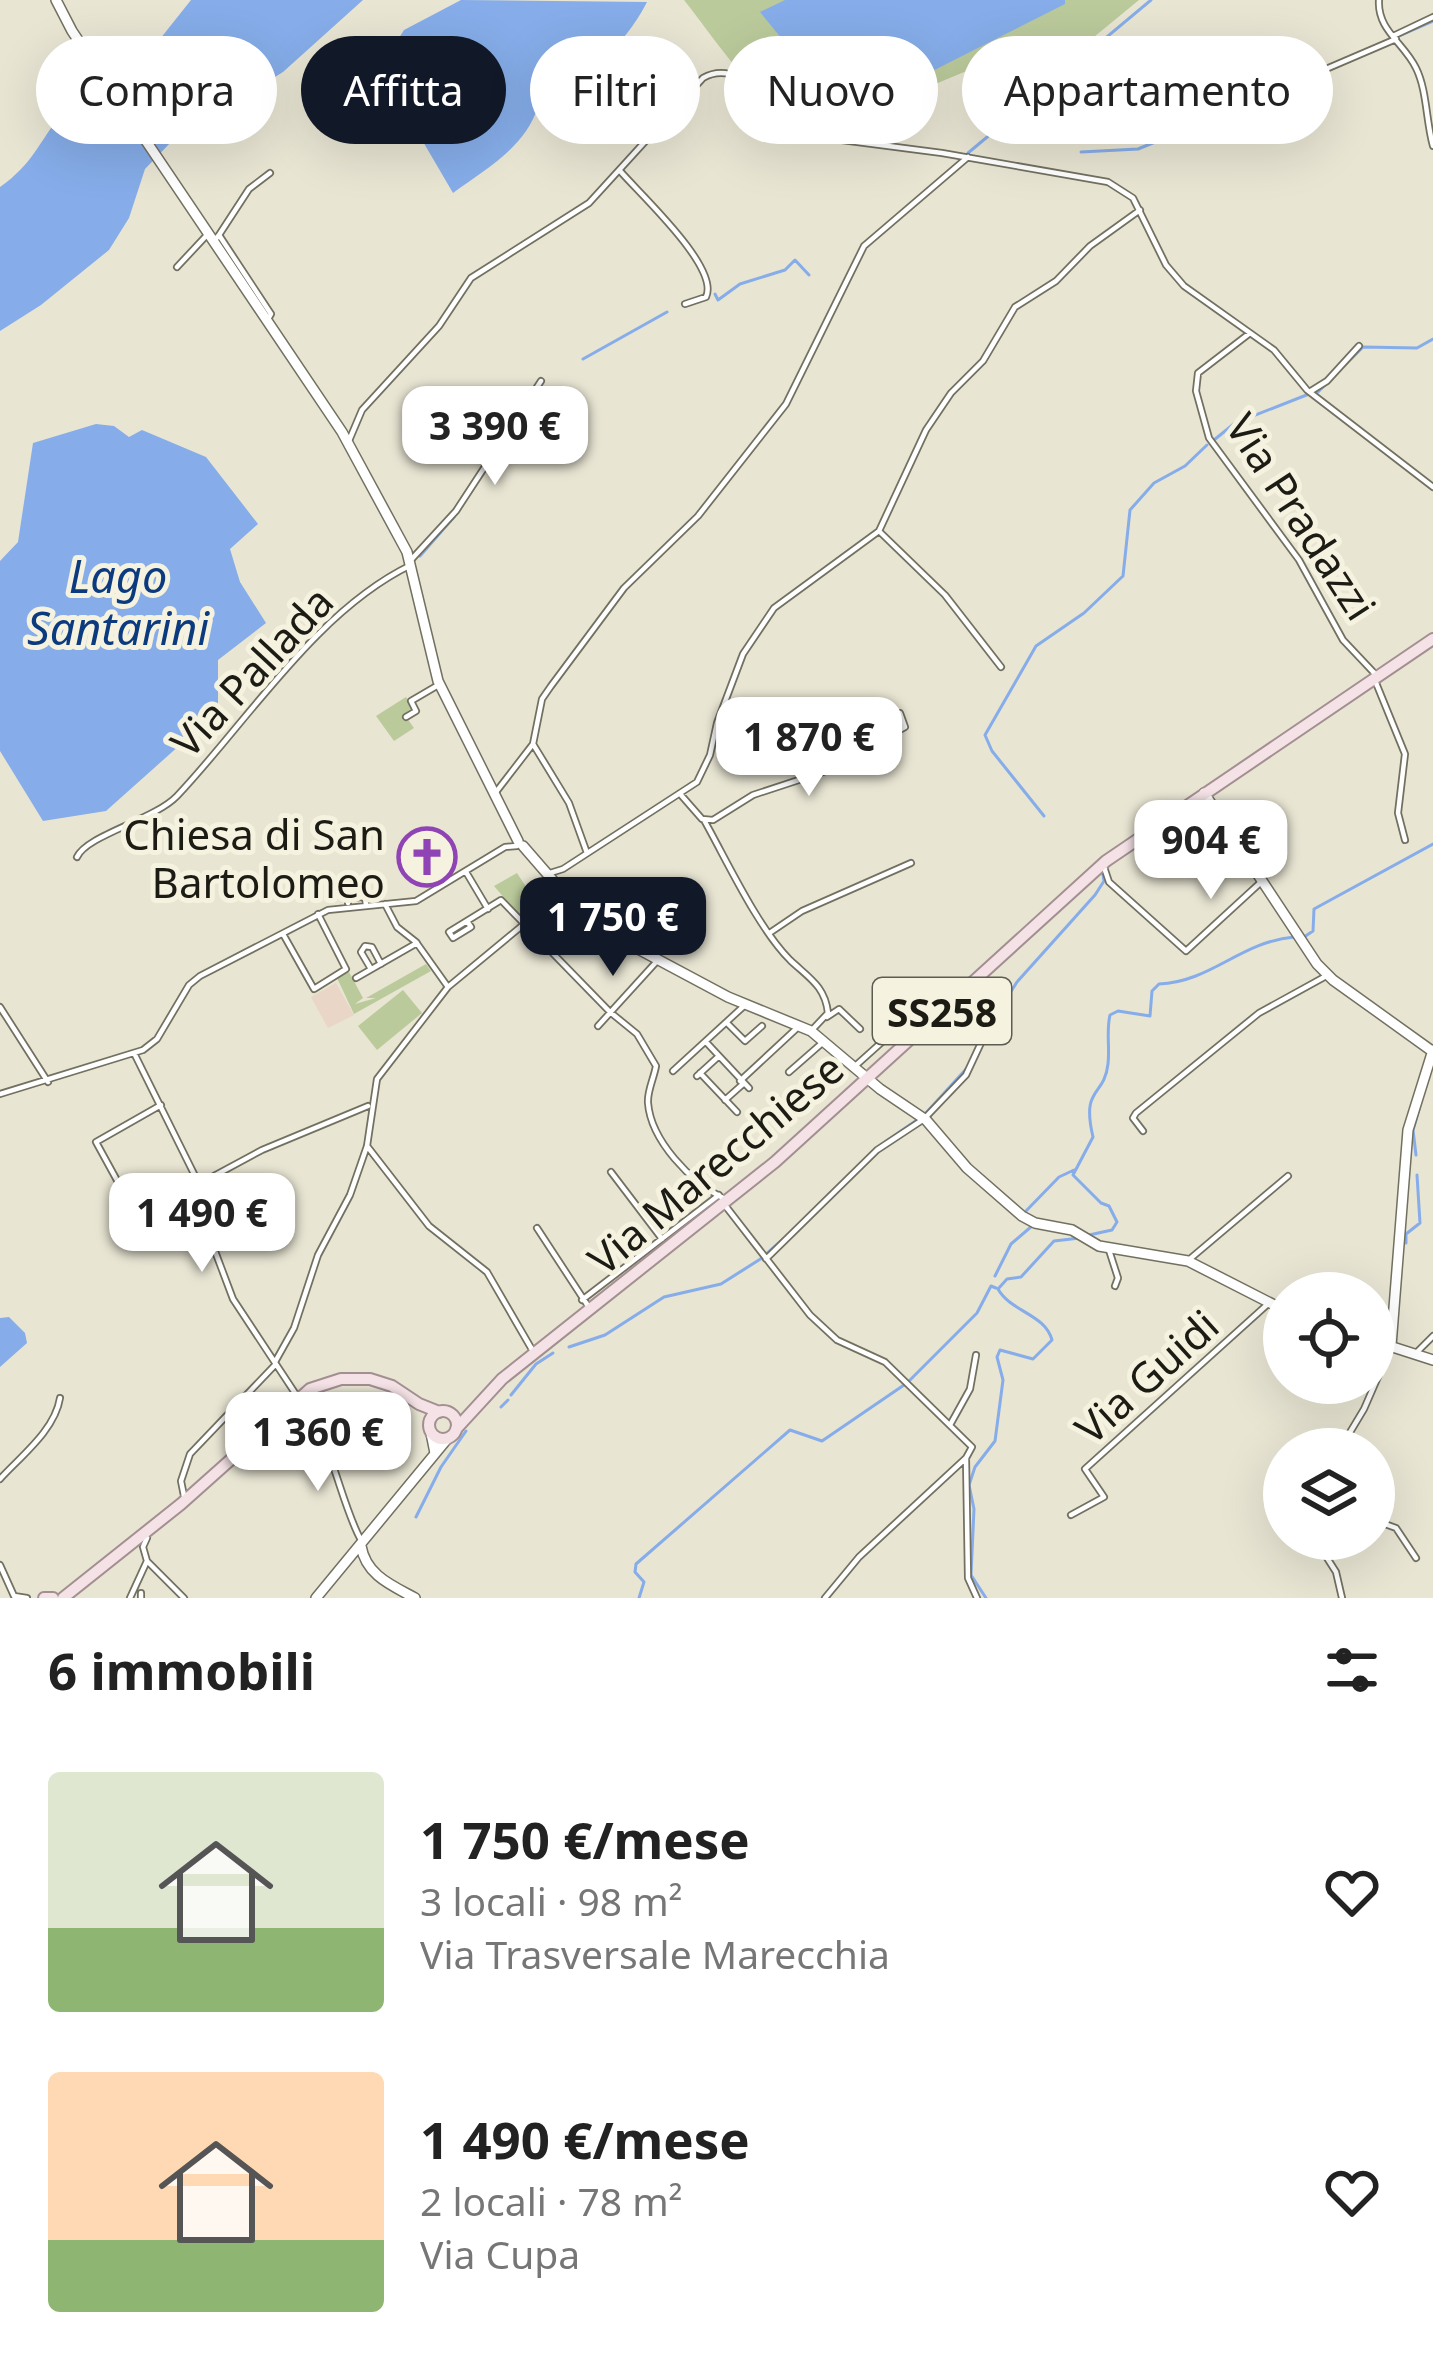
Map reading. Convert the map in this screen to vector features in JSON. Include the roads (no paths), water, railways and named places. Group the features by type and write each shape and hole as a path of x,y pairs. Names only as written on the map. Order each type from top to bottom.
{"main road":[{"name":"Via Marecchiese","path":"452,1433 502,1379 586,1305 724,1200 857,1088 859,1072 923,1028 1103,864 1433,639"},
{"path":"47,1598 66,1595 217,1473 298,1398 331,1381 382,1382 419,1404 452,1433"},
{"path":"438,1420 473,1412"},
{"path":"438,1420 452,1433"}],"street":[{"path":"56,0 358,459 411,563 440,684 512,825 517,844 569,899 617,937 745,1005 812,1031 924,1119 968,1168 1022,1216 1072,1231 1090,1243 1188,1261 1263,1301"},
{"path":"1379,0 1379,17 1423,83 1423,113 1433,146"},
{"path":"1333,65 1433,17"},
{"path":"347,441 362,410 439,326 471,278 573,215 703,78 722,71 738,76 803,135 968,157 1108,182 1126,191 1172,274 1274,350 1310,392 1433,487"},
{"path":"495,794 533,744 542,699 550,686 624,588 698,517 786,404 859,253 968,157"},
{"path":"619,171 696,256 708,280 706,297 685,304"},
{"path":"177,267 214,237 249,189 270,173"},
{"path":"546,875 681,795 704,771 743,654 774,608 879,531 926,430 983,361 1015,307 1056,281 1090,246 1140,210"},
{"name":"Via Pradazzi","path":"1250,333 1198,373 1195,382 1204,424 1218,452 1299,560 1332,624 1376,677"},
{"path":"1310,392 1327,381 1359,346"},
{"name":"Via Pallada","path":"77,857 88,844 131,826 175,798 334,620 411,563 456,511 542,381"},
{"path":"356,428 358,459"},
{"path":"879,531 945,595 1000,667"},
{"path":"1376,677 1406,754 1398,813 1405,840"},
{"path":"406,717 416,710 411,700 440,684"},
{"path":"704,820 719,817 770,788 809,778 845,761 905,727 901,713"},
{"path":"533,744 569,803 587,854"},
{"path":"1204,794 1328,975 1432,1051 1408,1130 1395,1295"},
{"path":"681,795 704,820 786,956 823,989 827,1017"},
{"path":"0,1094 134,1053 158,1039 196,979 318,914 349,902 416,901 517,844"},
{"path":"770,932 824,901 911,863"},
{"path":"1103,864 1109,882 1186,951 1262,881"},
{"path":"466,872 488,908"},
{"path":"531,934 569,899"},
{"path":"467,921 501,901 637,1034 654,1059 656,1072 648,1100 663,1143 710,1192 724,1200 810,1315 830,1333 885,1362 972,1447 966,1458 859,1557 825,1598"},
{"path":"385,904 397,927 417,943 448,987"},
{"path":"283,932 314,989 346,969 318,914"},
{"path":"130,1598 147,1560 143,1542 186,1493 184,1473 202,1439 275,1363 294,1328 318,1255 350,1195 367,1146 376,1079 448,987 523,925"},
{"path":"356,978 417,943"},
{"path":"371,970 362,952 365,946 372,947 381,964"},
{"path":"598,1026 658,960"},
{"path":"1143,1132 1133,1118 1136,1113 1259,1013 1328,975"},
{"path":"673,1071 745,1005"},
{"path":"0,1007 48,1082"},
{"path":"812,1031 839,1009 860,1029"},
{"path":"727,1023 745,1041 762,1026"},
{"path":"725,1100 800,1025"},
{"path":"766,1259 877,1150 924,1119 966,1076 987,1030"},
{"path":"789,1072 824,1041"},
{"path":"706,1042 744,1084"},
{"path":"134,1053 198,1185 207,1230 233,1299 295,1393"},
{"path":"718,1056 698,1074 737,1112"},
{"path":"810,1088 843,1058"},
{"path":"161,1105 97,1142 136,1215 262,1150 371,1105"},
{"path":"367,1146 430,1226 494,1281 534,1353"},
{"path":"611,1172 662,1239"},
{"path":"1188,1261 1288,1176"},
{"path":"537,1228 586,1305 662,1239 724,1200"},
{"path":"1108,1247 1118,1278 1115,1286"},
{"name":"Via Guidi","path":"1071,1515 1103,1497 1085,1469 1263,1309"},
{"path":"1414,1354 1433,1336"},
{"path":"1395,1347 1433,1360"},
{"path":"950,1425 970,1389 976,1355"},
{"path":"0,1479 40,1437 56,1414 60,1398"},
{"path":"307,1414 319,1429 363,1557 374,1573 415,1598"},
{"path":"434,1458 438,1420"},
{"name":"Via Marecchiese","path":"316,1598 452,1433"},
{"path":"966,1458 968,1577 977,1598"},
{"path":"184,1473 191,1486 217,1473"},
{"path":"1395,1528 1416,1558"},
{"path":"107,1562 135,1551 184,1598"},
{"path":"1328,1560 1342,1598"},
{"path":"0,1565 20,1598 47,1598"}],"water":[{"path":"191,0 363,0 323,36 301,36 301,56 277,76 277,36 162,36"},
{"path":"461,0 647,2 625,36 530,36 530,124 515,145 453,193 424,144 506,144 506,36 400,36"},
{"path":"785,0 1065,0 1002,36 962,36 962,56 938,68 938,36 779,36 760,12"},
{"path":"40,144 169,144 145,169 129,218 109,250 0,331 0,187"},
{"name":"Lago Santarini","path":"96,424 114,426 129,437 142,430 206,457 258,524 230,549 240,582 266,623 218,660 218,711 106,811 43,821 0,751 0,561 18,542 33,443"},
{"path":"9,1317 25,1333 27,1343 0,1367 0,1318"}],"waterway":[{"path":"968,153 1151,0"},
{"path":"1399,36 1433,21"},
{"path":"1333,68 1394,42"},
{"path":"1081,152 1150,144"},
{"path":"715,294 718,300 740,284 785,270 795,260 809,275"},
{"path":"583,359 667,312"},
{"path":"1345,365 1363,347 1417,348 1433,339"},
{"path":"1318,392 1338,372"},
{"path":"1214,440 1235,423 1309,394"},
{"path":"1044,816 992,751 985,735 1036,646 1084,613 1123,576 1130,510 1154,483 1185,466 1207,445"},
{"path":"420,556 454,517"},
{"path":"1304,937 1313,931 1314,909 1433,844"},
{"path":"981,1038 1017,982 1095,895 1104,881 1102,869"},
{"path":"1089,1235 1112,1230 1117,1222 1109,1206 1073,1175 1093,1137 1091,1100 1106,1075 1110,1015 1118,1011 1150,1016 1152,991 1159,984 1194,977 1257,946 1294,937"},
{"path":"925,1114 967,1068"},
{"path":"1416,1155 1413,1130 1419,1109"},
{"path":"885,1142 917,1120"},
{"path":"1025,1212 1059,1177 1074,1170"},
{"path":"1406,1243 1406,1234 1420,1223 1417,1175"},
{"path":"995,1276 1011,1244 1032,1226"},
{"path":"986,1598 971,1575 974,1509 969,1485 975,1467 995,1441 1003,1380 997,1357 1000,1350 1033,1359 1052,1340 1042,1324 998,1289 1007,1279 1021,1277 1054,1241 1080,1238"},
{"path":"766,1254 783,1239"},
{"path":"569,1347 605,1335 664,1297 721,1284 762,1258"},
{"path":"910,1380 977,1313 991,1286 996,1288"},
{"path":"511,1395 536,1364 553,1353"},
{"path":"639,1598 644,1582 635,1572 636,1564 790,1430 822,1441 904,1385"},
{"path":"501,1407 508,1400"},
{"path":"416,1517 466,1431"}],"place":[{"name":"Chiesa di San Bartolomeo","path":"427,857"}]}
